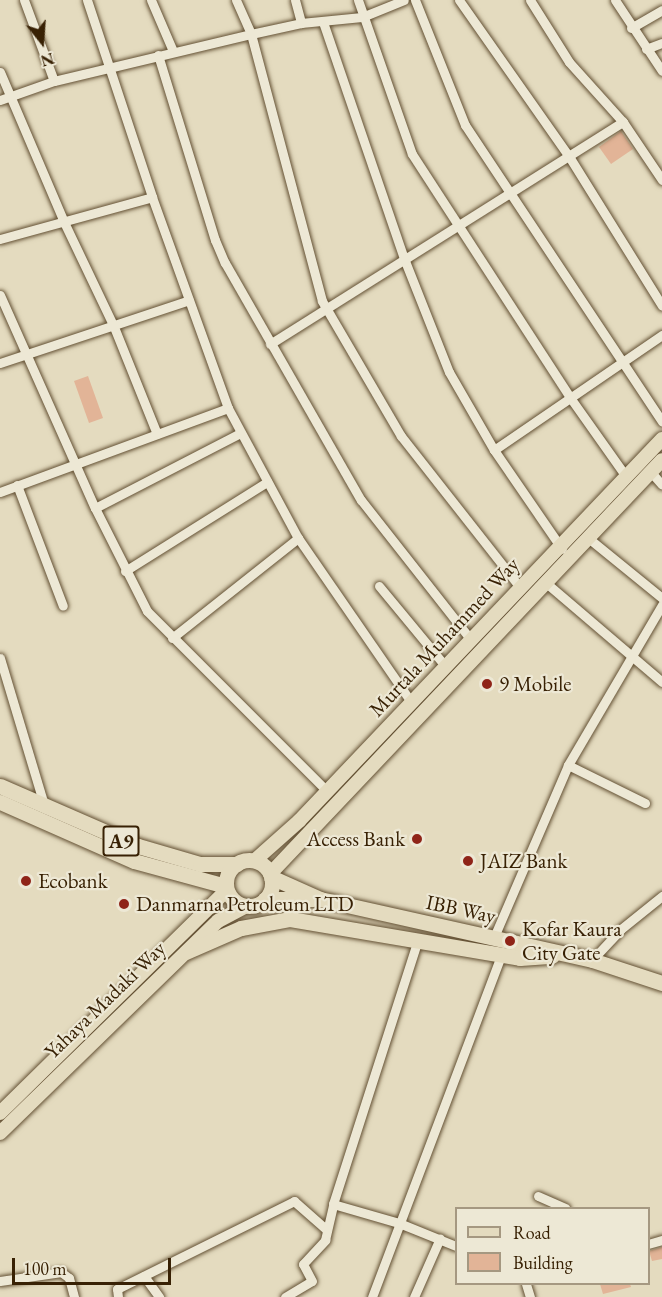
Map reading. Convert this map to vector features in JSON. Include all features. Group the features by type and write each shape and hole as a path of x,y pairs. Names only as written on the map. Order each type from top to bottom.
{"highway":[{"name":"A9","path":"4,794 138,846 200,864 237,864 254,861"},
{"name":"A9","path":"4,794 134,861 226,889 232,900 246,906"},
{"path":"246,906 265,899 270,875 254,861"},
{"path":"226,889 229,872 237,864"},
{"name":"IBB Way","path":"270,875 321,899"},
{"name":"IBB Way","path":"265,899 321,899 592,960 662,983"},
{"path":"186,952 241,928 290,919 520,958 570,955"}],"main road":[{"name":"Murtala Muhammed Way","path":"254,861 327,791 472,641 558,545 662,439"},
{"name":"Murtala Muhammed Way","path":"270,875 662,460"},
{"name":"Yahaya Madaki Way","path":"0,1133 33,1090 226,889"},
{"name":"Yahaya Madaki Way","path":"49,1074 218,921 246,906"},
{"name":"Yahaya Madaki Way","path":"0,1113 33,1090"}],"street":[{"path":"24,0 54,81"},
{"path":"87,0 152,197 228,408 298,538 411,702"},
{"path":"151,0 173,51"},
{"path":"236,0 251,34 318,289 328,310 401,436 520,587"},
{"path":"295,0 302,23"},
{"path":"358,0 412,154 569,396 626,475"},
{"path":"5,98 54,81 173,51 302,23 363,17 404,0"},
{"path":"415,0 465,125 620,363 662,422"},
{"path":"459,0 570,158 662,306"},
{"path":"530,0 570,62 623,122 662,180"},
{"path":"615,0 631,28 662,71"},
{"path":"631,28 662,10"},
{"path":"323,22 405,261 449,372 494,450 558,545 569,556"},
{"path":"646,49 662,43"},
{"path":"158,55 215,240 270,344 361,500 472,641"},
{"path":"0,72 5,98 114,327 157,434"},
{"path":"270,344 328,310 510,192 570,158 623,122"},
{"path":"0,239 152,197"},
{"path":"0,295 95,508 147,611 327,791"},
{"path":"0,363 114,327 189,300"},
{"path":"494,450 569,396 662,335"},
{"path":"0,492 228,408"},
{"path":"95,508 240,432"},
{"path":"650,471 662,485"},
{"path":"125,571 267,482"},
{"path":"17,485 63,606"},
{"path":"587,537 662,598"},
{"path":"172,638 298,538"},
{"path":"545,582 633,654 662,682"},
{"path":"379,586 446,667"},
{"path":"494,937 568,765 662,605"},
{"path":"0,658 45,808"},
{"path":"568,765 645,803"},
{"path":"592,960 621,929 662,896"},
{"path":"285,1297 312,1281 303,1264 321,1247 418,940"},
{"path":"372,1297 501,955"},
{"path":"538,1196 561,1207"},
{"path":"118,1297 117,1289 294,1201 327,1230"},
{"path":"333,1204 399,1223 455,1246"},
{"path":"414,1297 440,1238"},
{"path":"0,1281 62,1272 69,1278 74,1297"},
{"path":"144,1275 159,1297"}],"building":[{"path":"621,131 633,149 611,164 599,147"},
{"path":"88,376 103,418 89,423 74,381"},
{"path":"662,1247 662,1259 652,1261 650,1251"},
{"path":"600,1285 630,1285 631,1287 603,1294"}],"place":[{"name":"9 Mobile","path":"487,684"},
{"name":"Access Bank","path":"417,839"},
{"name":"JAIZ Bank","path":"468,861"},
{"name":"Ecobank","path":"26,881"},
{"name":"Danmarna Petroleum LTD","path":"124,904"},
{"name":"Kofar Kaura City Gate","path":"510,941"}]}
